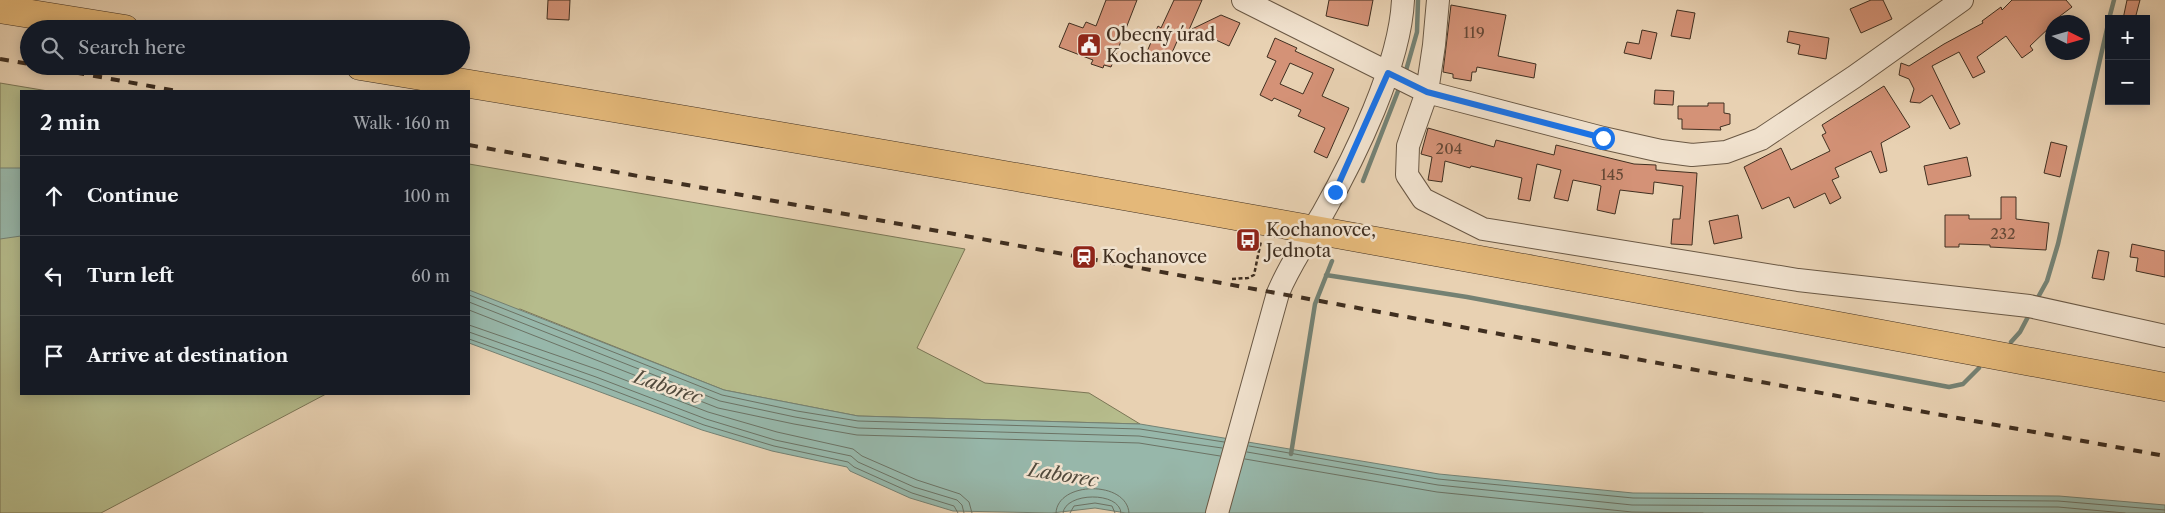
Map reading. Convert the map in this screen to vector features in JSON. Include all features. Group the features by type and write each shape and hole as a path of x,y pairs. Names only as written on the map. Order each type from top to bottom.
{"main road":[{"path":"0,9 69,20"},
{"path":"415,75 708,123 1265,220 1476,261 2165,386"}],"street":[{"path":"1243,0 1405,82 1546,124 1661,151 1692,155 1726,152 1761,138 1854,77 1962,0"},
{"path":"1403,0 1396,48 1405,82 1408,146 1407,175 1423,199 1483,229 1798,280 2036,308 2165,336"},
{"path":"1217,513 1264,340 1278,293 1288,269 1314,229 1354,152 1434,45 1438,0"}],"path":[{"path":"1232,279 1248,278 1254,275 1265,220"}],"green space":[{"path":"0,83 42,90 20,90 20,395 324,395 101,513 0,513"},
{"path":"470,164 965,249 917,348 985,383 1089,393 1140,424 858,416 724,390 520,309 470,324"}],"water":[{"path":"0,168 20,168 20,236 0,239"},
{"name":"Laborec","path":"470,290 724,390 858,416 1140,424 1439,474 1633,493 2059,496 2165,505 2165,513 1126,513 1095,508 1052,513 953,511 910,498 850,471 847,467 772,451 702,430 470,343"}],"building":[{"path":"548,0 570,0 569,20 547,19"},
{"path":"1106,0 1137,0 1111,67 1104,65 1103,68 1091,64 1093,60 1059,47 1069,23 1083,28 1086,22 1096,26"},
{"path":"1174,0 1202,0 1185,39 1179,37 1167,64 1146,54 1158,26 1161,28"},
{"path":"1329,0 1373,0 1368,26 1326,16"},
{"path":"1871,0 1883,0 1892,19 1861,33 1850,9"},
{"path":"2012,0 2066,0 2072,7 2061,15 2045,15 2045,32 2030,46 2033,50 2022,58 2006,36 1977,57 1985,72 1973,78 1959,52 1932,66 1960,124 1950,129 1932,95 1920,103 1910,102 1914,89 1909,79 1899,75 1901,63 1909,66 1983,23 1982,21 2001,7 2002,10"},
{"path":"2127,0 2140,0 2136,15 2124,15"},
{"path":"1451,5 1506,15 1498,56 1536,64 1534,78 1477,67 1476,72 1472,72 1471,81 1453,78 1453,74 1443,72"},
{"path":"1677,10 1695,13 1690,39 1671,36"},
{"path":"1221,15 1240,23 1229,46 1192,29"},
{"path":"1642,30 1657,33 1651,59 1624,53 1627,42 1639,44"},
{"path":"1789,31 1829,38 1826,59 1798,54 1800,45 1787,42"},
{"path":"1275,38 1297,48 1295,51 1334,69 1322,96 1349,108 1327,158 1314,152 1325,128 1298,116 1301,110 1274,98 1272,101 1260,95 1276,61 1267,57","holes":["1290,63 1313,73 1303,94 1280,84"]},
{"path":"1884,86 1910,127 1881,143 1887,171 1880,173 1871,151 1835,168 1839,177 1832,180 1841,198 1830,204 1825,193 1794,208 1789,197 1762,209 1744,167 1781,148 1791,170 1830,151 1822,135 1826,133 1822,125"},
{"path":"1655,90 1674,91 1673,105 1654,104"},
{"path":"1708,103 1724,103 1724,113 1730,114 1730,124 1720,127 1721,130 1682,129 1682,119 1678,119 1678,106 1708,106"},
{"path":"1428,128 1494,147 1496,140 1554,155 1556,145 1634,164 1656,165 1656,170 1697,173 1692,245 1671,244 1673,219 1680,219 1683,186 1654,182 1653,194 1620,190 1615,214 1597,210 1601,186 1598,185 1573,180 1568,201 1554,198 1561,170 1537,164 1530,201 1518,199 1522,178 1471,166 1470,168 1445,161 1442,182 1428,180 1432,157 1421,154"},
{"path":"2051,142 2067,146 2060,177 2044,173"},
{"path":"1967,157 1971,176 1928,185 1924,166"},
{"path":"2001,197 2016,197 2016,219 2049,223 2046,250 1959,244 1959,247 1945,247 1945,215 1969,215 1969,219 2001,219"},
{"path":"1738,215 1742,238 1714,244 1709,221"},
{"path":"2132,244 2165,251 2165,277 2136,271 2138,258 2130,257"},
{"path":"2098,250 2109,252 2104,280 2092,278"}],"waterway":[{"path":"1405,74 1417,32 1418,0"},
{"path":"2110,15 2114,0"},
{"path":"2036,301 2047,281 2058,244 2105,38"},
{"path":"1363,181 1400,86"},
{"path":"1291,454 1315,304 1332,261"},
{"path":"1326,275 1467,297 1949,387 1963,384 1979,368"},
{"path":"2011,342 2020,332 2030,313"}],"railway":[{"path":"0,59 20,62"},
{"path":"89,75 172,90"},
{"path":"470,145 2165,456"}],"place":[{"name":"Obecný úrad Kochanovce","path":"1089,45"},
{"name":"Kochanovce, Jednota","path":"1248,240"},
{"name":"Kochanovce","path":"1084,257"}],"route":[{"path":"1335,192 1388,73 1427,92 1603,138"}]}
